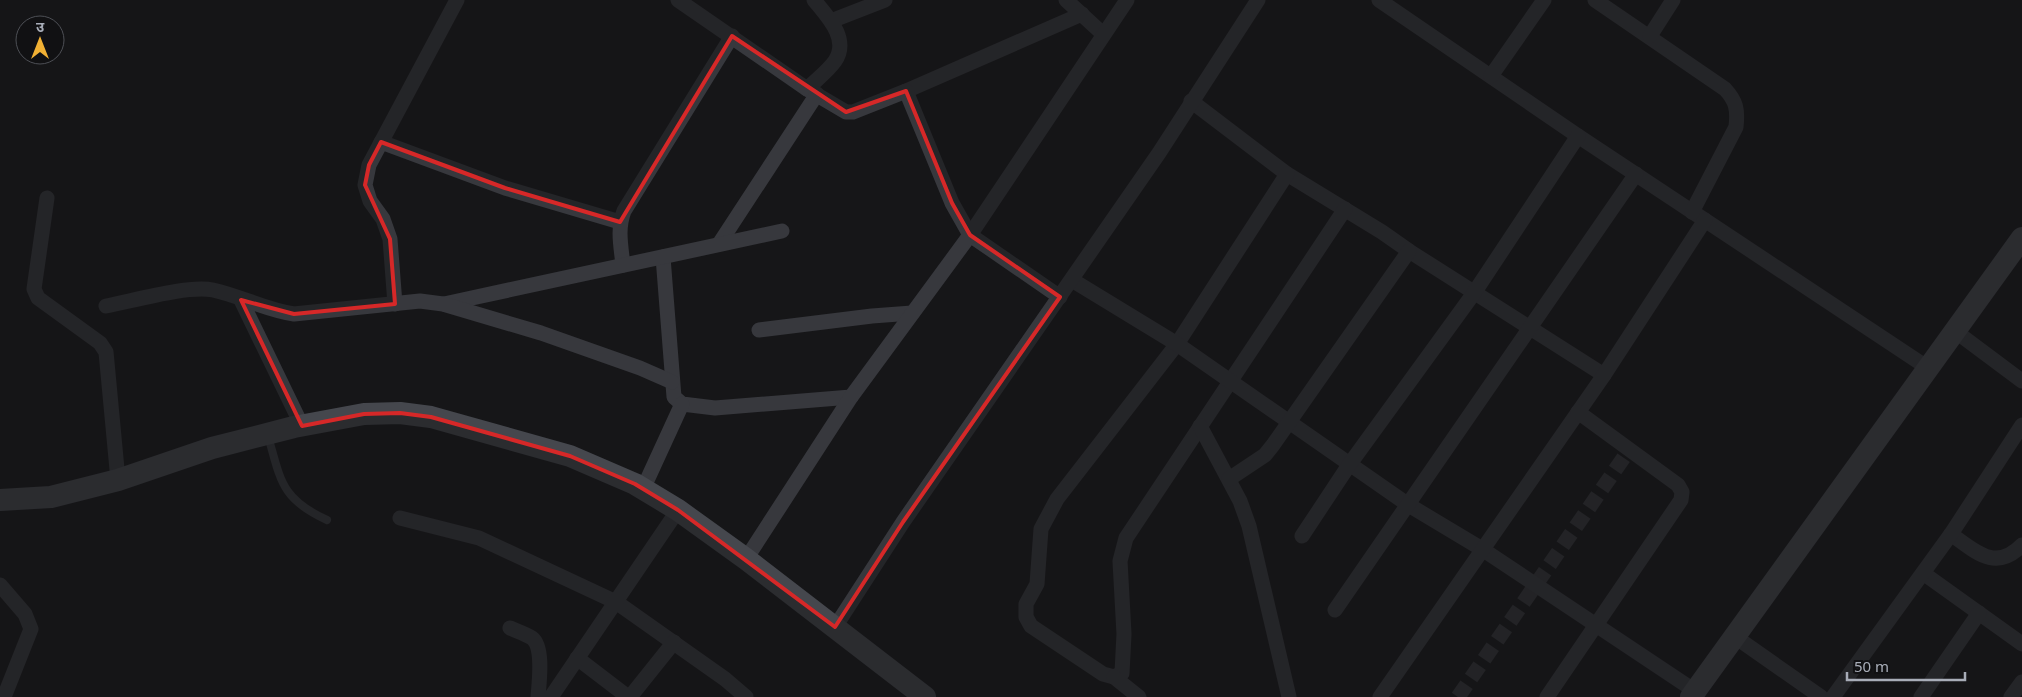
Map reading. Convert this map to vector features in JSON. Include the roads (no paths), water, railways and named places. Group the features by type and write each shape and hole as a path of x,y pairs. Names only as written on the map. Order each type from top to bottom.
{"street":[{"path":"395,304 390,239 383,219 370,201 365,185 369,165 457,0"},
{"path":"678,0 812,92 846,112 853,112 906,92 1082,14"},
{"path":"719,244 812,92 835,61 840,50 839,38 831,21 814,0"},
{"path":"831,21 868,4 885,0"},
{"path":"1066,0 1103,34"},
{"path":"746,559 851,397 970,235 1127,0"},
{"path":"835,627 902,522 1159,153 1258,0"},
{"path":"1379,0 1578,136 1928,368"},
{"path":"1491,76 1544,0"},
{"path":"1595,0 1725,89 1736,100 1738,112 1736,126 1692,212"},
{"path":"1650,36 1673,0"},
{"path":"623,265 620,222 624,211 732,36"},
{"path":"906,92 952,203 970,235 1060,297"},
{"path":"1191,101 1287,174 1604,375"},
{"path":"1302,536 1349,466 1474,293 1578,136"},
{"path":"381,142 505,188 620,222"},
{"path":"1139,697 1114,677 1103,674 1031,626 1026,617 1026,604 1036,584 1042,529 1057,500 1177,344 1287,174"},
{"path":"1334,610 1636,174"},
{"path":"48,198 34,289 38,298 100,343 106,352 118,480"},
{"path":"1114,677 1122,673 1124,661 1120,561 1126,538 1345,209"},
{"path":"1380,697 1604,375 1705,220"},
{"path":"443,304 782,231"},
{"path":"1072,280 1177,344 1289,420 1349,466 1407,504 1482,549 1596,625 1693,694 2022,238"},
{"path":"1228,479 1265,455 1409,251"},
{"path":"663,257 672,382 674,397 682,404 715,408 851,397"},
{"path":"106,306 196,289 213,290 274,311 294,314 420,301 443,304 541,333 640,368 672,382"},
{"path":"241,300 302,426"},
{"path":"759,330 912,313"},
{"path":"1955,331 2022,381"},
{"path":"643,489 682,404"},
{"path":"1547,697 1681,500 1682,492 1678,485 1578,412"},
{"path":"0,500 51,497 118,480 212,448 302,426 364,414 400,413 431,417 570,456 643,489 678,510 746,559 925,697"},
{"path":"1833,697 1952,534 2022,425"},
{"path":"1200,426 1240,501 1248,526 1289,697"},
{"path":"551,697 678,510"},
{"path":"400,518 480,538 616,602 674,642 746,697"},
{"path":"1952,534 1989,559 2006,558 2022,545"},
{"path":"1923,573 2022,644"},
{"path":"0,585 25,614 31,630 4,697"},
{"path":"1921,697 1979,613"},
{"path":"510,628 534,639 538,647 540,658 538,697"},
{"path":"1734,636 1821,697"},
{"path":"577,658 629,697 674,642"},
{"path":"2011,697 2022,682"}],"lane":[{"path":"268,434 282,485 304,510 327,520"}],"tunnel":[{"path":"1458,697 1629,450"}]}
